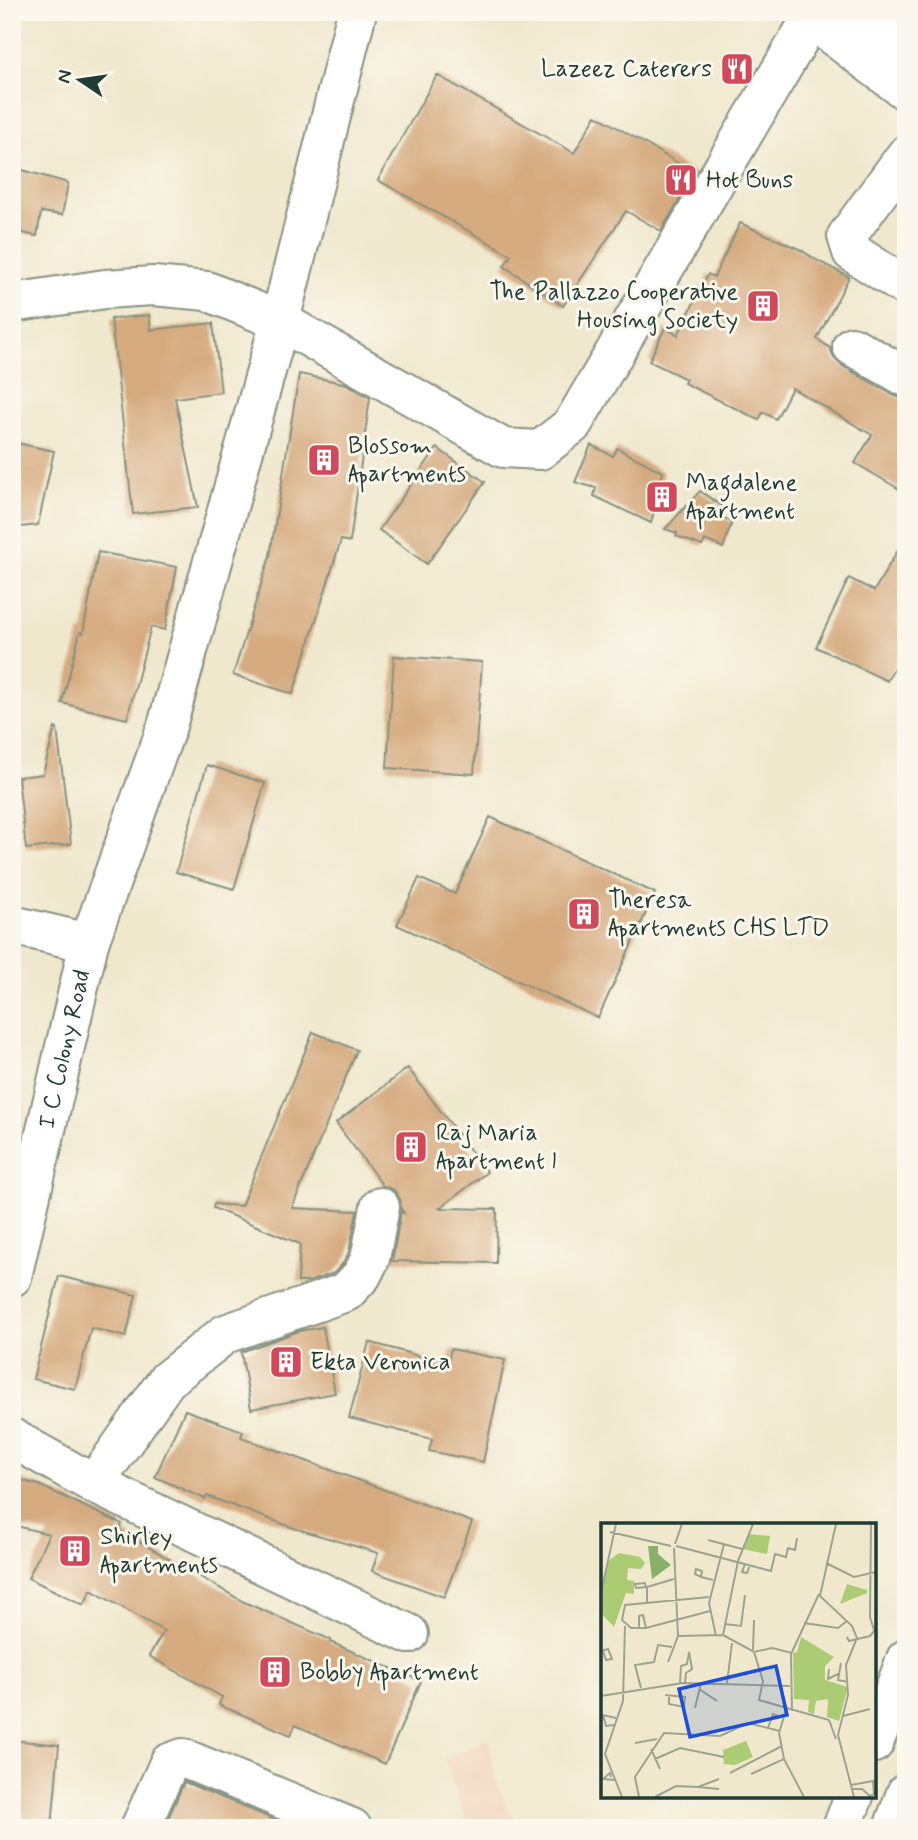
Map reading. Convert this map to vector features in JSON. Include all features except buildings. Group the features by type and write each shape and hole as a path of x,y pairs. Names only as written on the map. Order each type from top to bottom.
{"street":[{"name":"I C Colony Road","path":"12,1277 89,943 167,726 280,321 357,12"},
{"path":"861,12 906,48"},
{"path":"12,303 105,289 153,286 207,291 280,321 503,449 540,450 572,425 813,16 906,91"},
{"path":"906,155 847,236 852,252 906,287"},
{"path":"852,346 906,377"},
{"path":"12,925 89,943"},
{"path":"94,1484 167,1381 225,1334 346,1292 362,1275 370,1259 380,1207"},
{"path":"12,1438 94,1484 409,1634"},
{"path":"876,1738 906,1659"},
{"path":"140,1828 169,1763 183,1758 352,1828"},
{"path":"893,1828 906,1793"},
{"path":"842,1828 853,1798"}],"shaded area":[{"path":"490,1738 495,1779 509,1811 525,1828 471,1828 463,1812 444,1759"}],"place":[{"name":"Lazeez Caterers","path":"737,69"},
{"name":"Hot Buns","path":"681,180"},
{"name":"The Pallazzo Cooperative Housing Society","path":"763,306"},
{"name":"Blossom Apartments","path":"324,460"},
{"name":"Magdalene Apartment","path":"662,497"},
{"name":"Theresa Apartments CHS LTD","path":"584,914"},
{"name":"Raj Maria Apartment l","path":"411,1147"},
{"name":"Ekta Veronica","path":"286,1362"},
{"name":"Shirley Apartments","path":"75,1551"},
{"name":"Bobby Apartment","path":"275,1672"}]}
